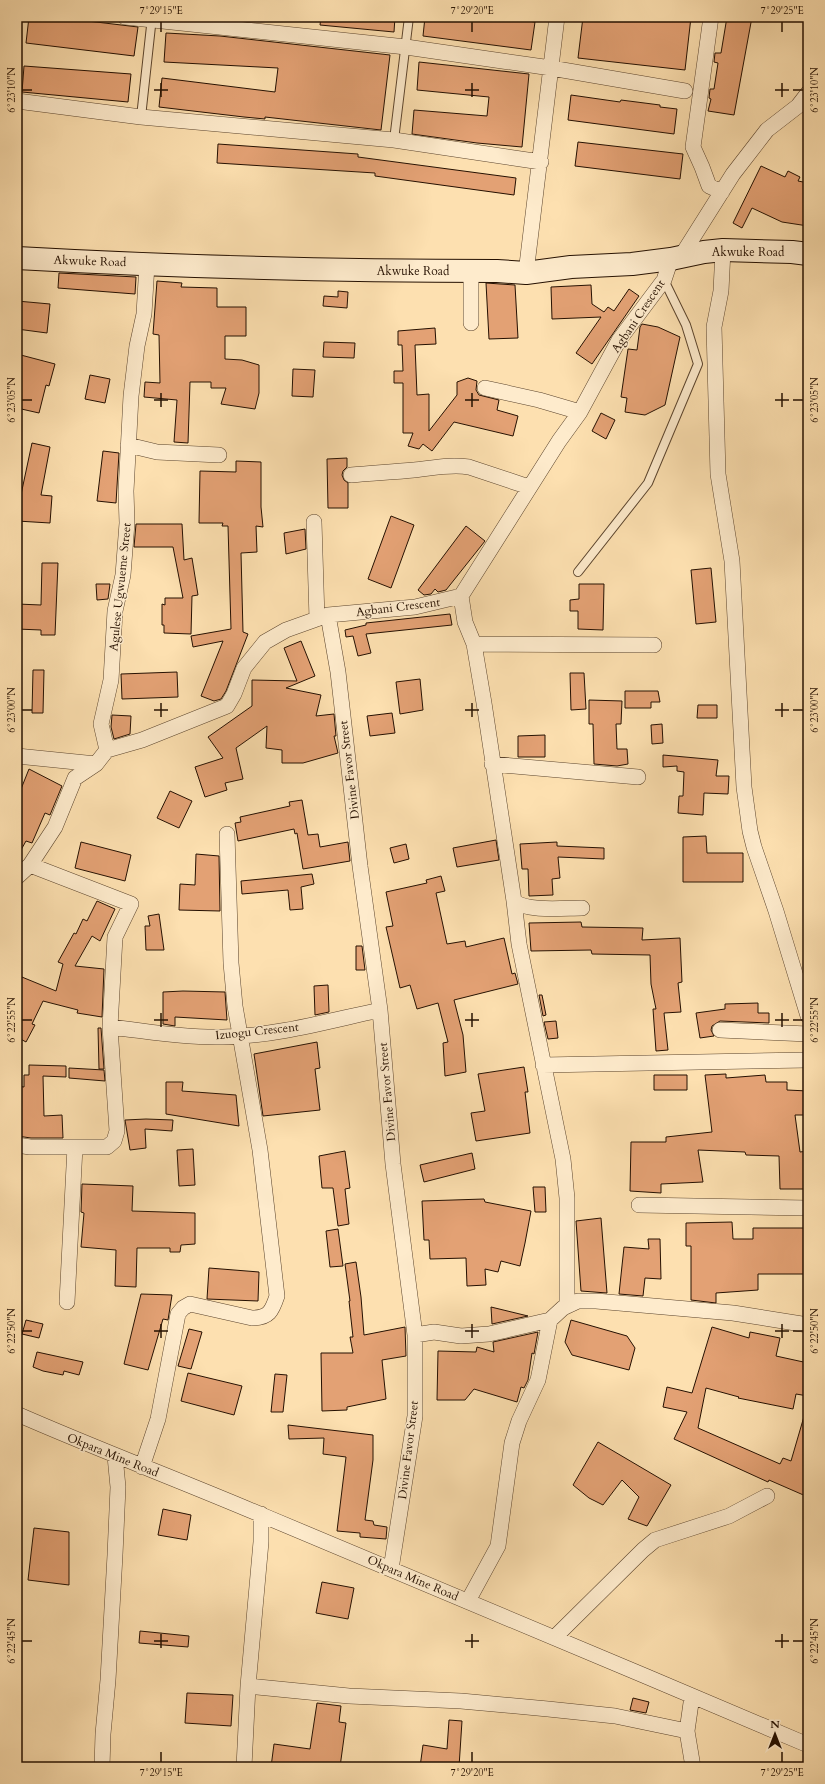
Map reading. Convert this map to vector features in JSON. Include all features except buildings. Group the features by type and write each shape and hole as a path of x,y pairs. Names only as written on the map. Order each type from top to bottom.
{"main road":[{"name":"Akwuke Road","path":"17,258 270,269 526,273 571,267 675,258 723,250 792,252 808,254"}],"street":[{"path":"125,17 406,47 551,68 685,91"},
{"path":"526,273 541,162 557,17"},
{"path":"711,17 693,146 709,186 722,192"},
{"name":"Agbani Crescent","path":"107,750 130,744 227,706 234,694 244,668 265,642 286,630 323,617 415,607 461,596 494,546 529,487 580,412 619,340 664,280 675,258 767,130 798,106 808,93"},
{"path":"17,101 141,117 394,140 541,162"},
{"path":"723,250 721,291 714,327 718,474 732,561 744,787 750,831 808,1016"},
{"name":"Agulese Ugwueme Street","path":"107,750 101,724 111,680 115,611 123,575 127,523 128,445 131,390 137,346 144,314 147,264"},
{"path":"471,271 471,323"},
{"path":"485,388 540,400 580,412"},
{"path":"128,445 157,452 219,455"},
{"path":"351,475 414,470 443,465 460,466 470,467 529,487"},
{"name":"Divine Favor Street","path":"314,522 323,617 338,672 362,882 380,1010 393,1164 415,1335 415,1416 392,1570"},
{"path":"461,596 465,622 474,644 514,901 519,944 563,1159 567,1198 567,1306"},
{"path":"474,644 654,645"},
{"path":"17,877 30,865 55,827 75,778 96,764 107,750"},
{"path":"17,756 96,764"},
{"path":"492,764 531,766 638,777"},
{"path":"142,1467 158,1419 178,1314 183,1308 190,1304 252,1318 261,1318 273,1309 277,1296 260,1150 239,1036 231,963 227,834"},
{"path":"17,1145 30,1147 107,1146 114,1141 117,1131 110,1027 115,937 131,904 30,865"},
{"path":"514,901 519,905 528,907 582,908"},
{"name":"Izuogu Crescent","path":"110,1027 179,1035 222,1037 239,1036 281,1031 380,1010"},
{"path":"720,1030 808,1034"},
{"path":"543,1065 808,1060"},
{"path":"66,1302 75,1147"},
{"path":"639,1205 808,1208"},
{"path":"415,1335 434,1332 461,1336 489,1334 550,1320 563,1308 578,1301 596,1301 733,1313 808,1325"},
{"path":"468,1601 498,1546 512,1443 519,1421 538,1380 550,1320"},
{"name":"Okpara Mine Road","path":"17,1414 555,1637 808,1745"},
{"path":"102,1767 116,1555 118,1488 116,1456"},
{"path":"555,1637 655,1540 729,1516 766,1496"},
{"path":"244,1767 248,1686 261,1542 261,1514"},
{"path":"248,1686 349,1696 461,1702 548,1709 615,1716 687,1731"},
{"path":"692,1696 687,1731 693,1767"}],"lane":[{"path":"394,140 409,17"},
{"path":"141,117 152,19"},
{"path":"578,572 648,482 698,364 686,325 664,280"},
{"path":"698,364 715,364"}]}
